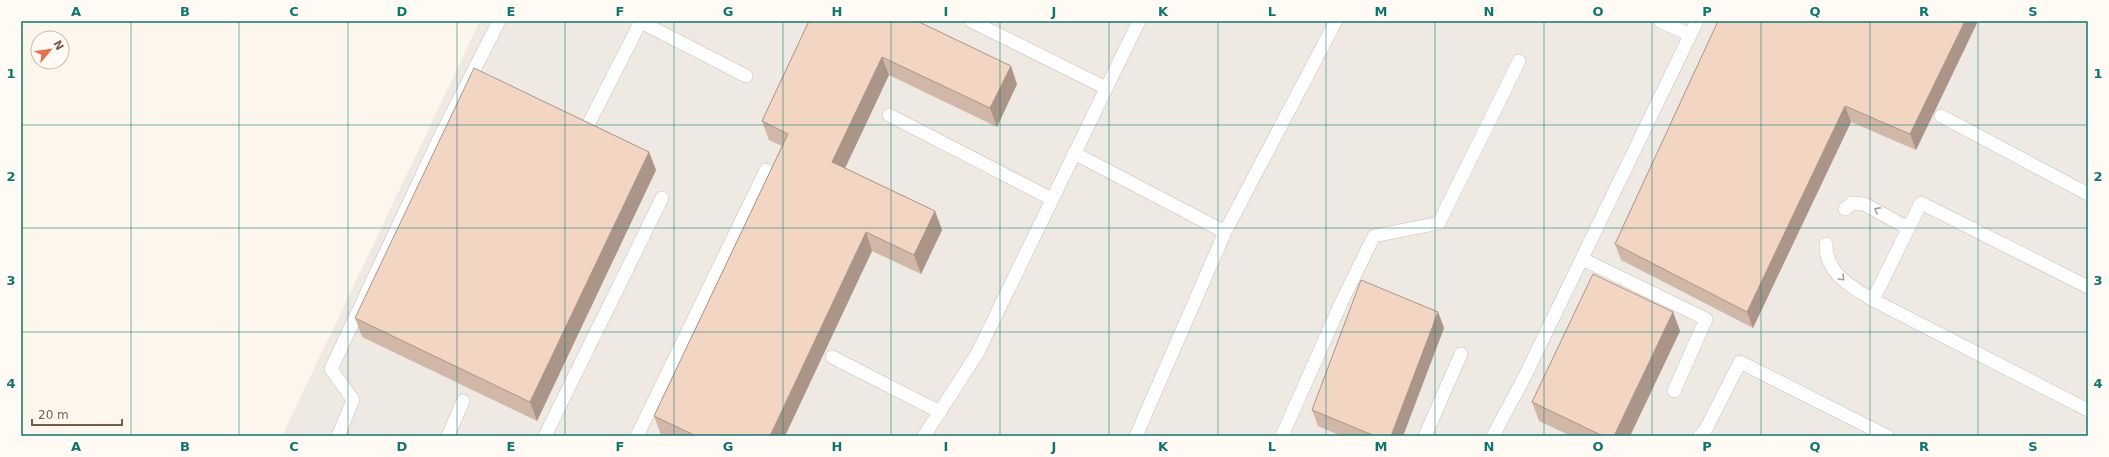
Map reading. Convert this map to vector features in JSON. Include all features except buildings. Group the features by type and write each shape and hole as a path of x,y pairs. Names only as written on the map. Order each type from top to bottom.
{"lane":[{"path":"338,436 353,400 331,369 439,139 499,21"},
{"path":"585,131 641,21 746,76"},
{"path":"971,21 1106,88"},
{"path":"924,436 977,354 1139,21"},
{"path":"1136,436 1225,232 1336,21"},
{"path":"1660,21 1690,36"},
{"path":"1493,436 1525,376 1697,21"},
{"path":"1282,436 1342,301 1374,236 1439,223 1519,61"},
{"path":"889,115 1052,199"},
{"path":"1941,116 2088,194"},
{"path":"1074,153 1225,232"},
{"path":"637,436 766,170"},
{"path":"545,436 662,198"},
{"path":"1845,208 1852,203 1864,204 1908,228"},
{"path":"1873,300 1921,203 2088,287"},
{"path":"1826,244 1827,256 1835,271 1852,287 1873,300 2088,410"},
{"path":"1582,259 1706,319 1674,391"},
{"path":"1425,436 1461,354"},
{"path":"832,357 940,412"},
{"path":"1700,436 1706,429 1740,362 1887,436"},
{"path":"448,436 463,401"}],"shaded area":[{"path":"480,21 2088,21 2088,436 282,436"}]}
